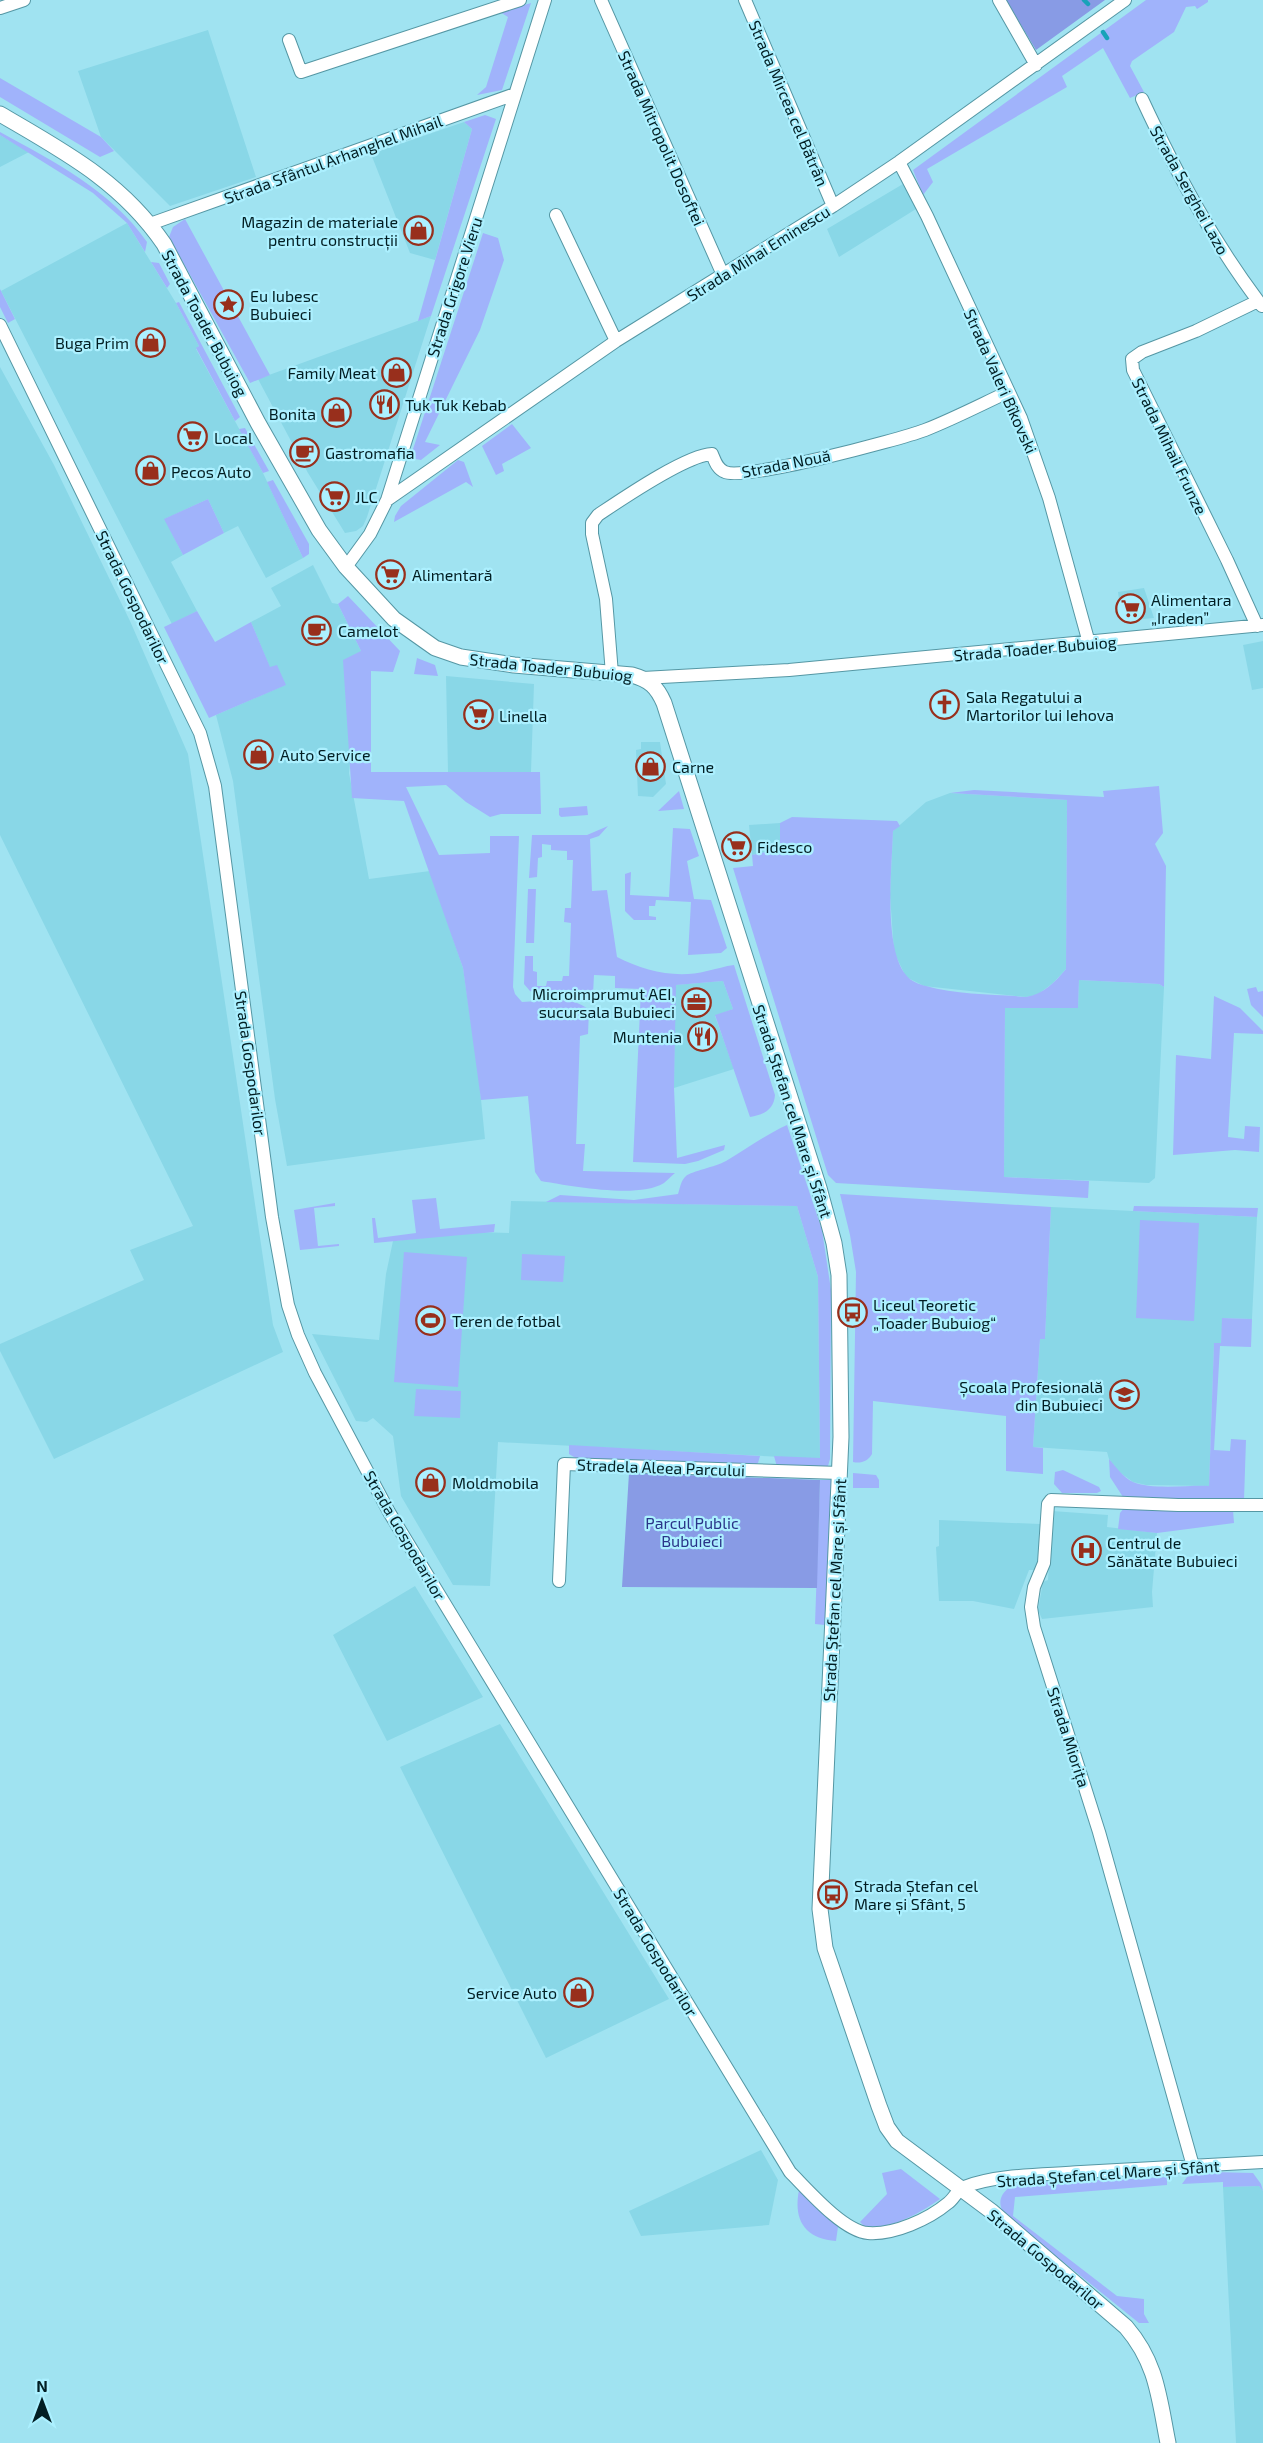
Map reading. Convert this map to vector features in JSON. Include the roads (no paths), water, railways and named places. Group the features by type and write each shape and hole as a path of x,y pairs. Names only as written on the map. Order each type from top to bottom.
{"street":[{"path":"0,8 24,0"},
{"path":"289,40 301,72 520,0"},
{"name":"Strada Grigore Vieru","path":"346,567 370,534 387,500 545,0"},
{"name":"Strada Mitropolit Dosoftei","path":"601,0 723,275"},
{"name":"Strada Mircea cel Bătrân","path":"745,0 833,206"},
{"path":"999,0 1036,65"},
{"name":"Strada Mihai Eminescu","path":"387,500 616,341 833,206 899,162 1125,0"},
{"name":"Strada Sfântul Arhanghel Mihail","path":"150,224 515,94"},
{"name":"Strada Serghei Lazo","path":"1142,99 1189,195 1227,257 1261,304"},
{"name":"Strada Toader Bubuiog","path":"0,114 84,164 109,182 150,224 165,247 319,530 346,567 394,619 435,648 461,657 487,662 643,678 789,670 1260,625"},
{"name":"Strada Valeri Bîkovski","path":"899,162 927,216 1021,418 1049,498 1089,643"},
{"path":"556,216 616,341"},
{"name":"Strada Mihail Frunze","path":"1260,625 1132,370 1132,359 1142,352 1261,304"},
{"name":"Strada Gospodarilor","path":"0,325 200,733 208,757 215,786 278,1252 288,1305 315,1372 390,1512 790,2172 828,2209 852,2227 866,2233 878,2233 903,2227 927,2217 949,2203 962,2188 1080,2286 1136,2339 1144,2350 1155,2377 1168,2443"},
{"name":"Strada Nouă","path":"612,674 606,599 592,534 592,523 598,515 650,481 702,454 712,454 718,468 725,473 740,474 770,469 890,441 924,430 1008,392"},
{"name":"Strada Ștefan cel Mare și Sfânt","path":"643,678 658,689 664,703 837,1257 840,1294 840,1473 820,1889 821,1927 825,1948 887,2127 897,2141 912,2154 962,2188 1010,2177 1263,2162"},
{"name":"Stradela Aleea Parcului","path":"559,1581 564,1464 840,1473"},
{"name":"Strada Miorița","path":"1193,2166 1102,1843 1034,1627 1031,1607 1034,1587 1044,1563 1048,1504 1051,1500 1178,1505 1258,1505"}],"waterway":[{"path":"1084,0 1088,4"},
{"path":"1103,32 1107,38"}],"place":[{"name":"Magazin de materiale pentru construcții","path":"419,230"},
{"name":"Eu Iubesc Bubuieci","path":"229,304"},
{"name":"Buga Prim","path":"150,342"},
{"name":"Family Meat","path":"397,372"},
{"name":"Tuk Tuk Kebab","path":"384,404"},
{"name":"Bonita","path":"337,413"},
{"name":"Local","path":"193,437"},
{"name":"Gastromafia","path":"304,452"},
{"name":"Pecos Auto","path":"150,471"},
{"name":"JLC","path":"334,496"},
{"name":"Alimentară","path":"391,574"},
{"name":"Alimentara „Iraden”","path":"1130,608"},
{"name":"Camelot","path":"317,630"},
{"name":"Sala Regatului a Martorilor lui Iehova","path":"945,705"},
{"name":"Linella","path":"478,715"},
{"name":"Auto Service","path":"259,754"},
{"name":"Carne","path":"651,766"},
{"name":"Fidesco","path":"736,846"},
{"name":"Microimprumut AEI, sucursala Bubuieci","path":"696,1002"},
{"name":"Muntenia","path":"703,1036"},
{"name":"Liceul Teoretic „Toader Bubuiog“","path":"852,1313"},
{"name":"Teren de fotbal","path":"431,1320"},
{"name":"Școala Profesională din Bubuieci","path":"1124,1395"},
{"name":"Moldmobila","path":"431,1482"},
{"name":"Centrul de Sănătate Bubuieci","path":"1086,1551"},
{"name":"Strada Ștefan cel Mare și Sfânt, 5","path":"833,1894"},
{"name":"Service Auto","path":"578,1992"}],"park label":[{"name":"Parcul Public Bubuieci","path":"692,1531"}]}
